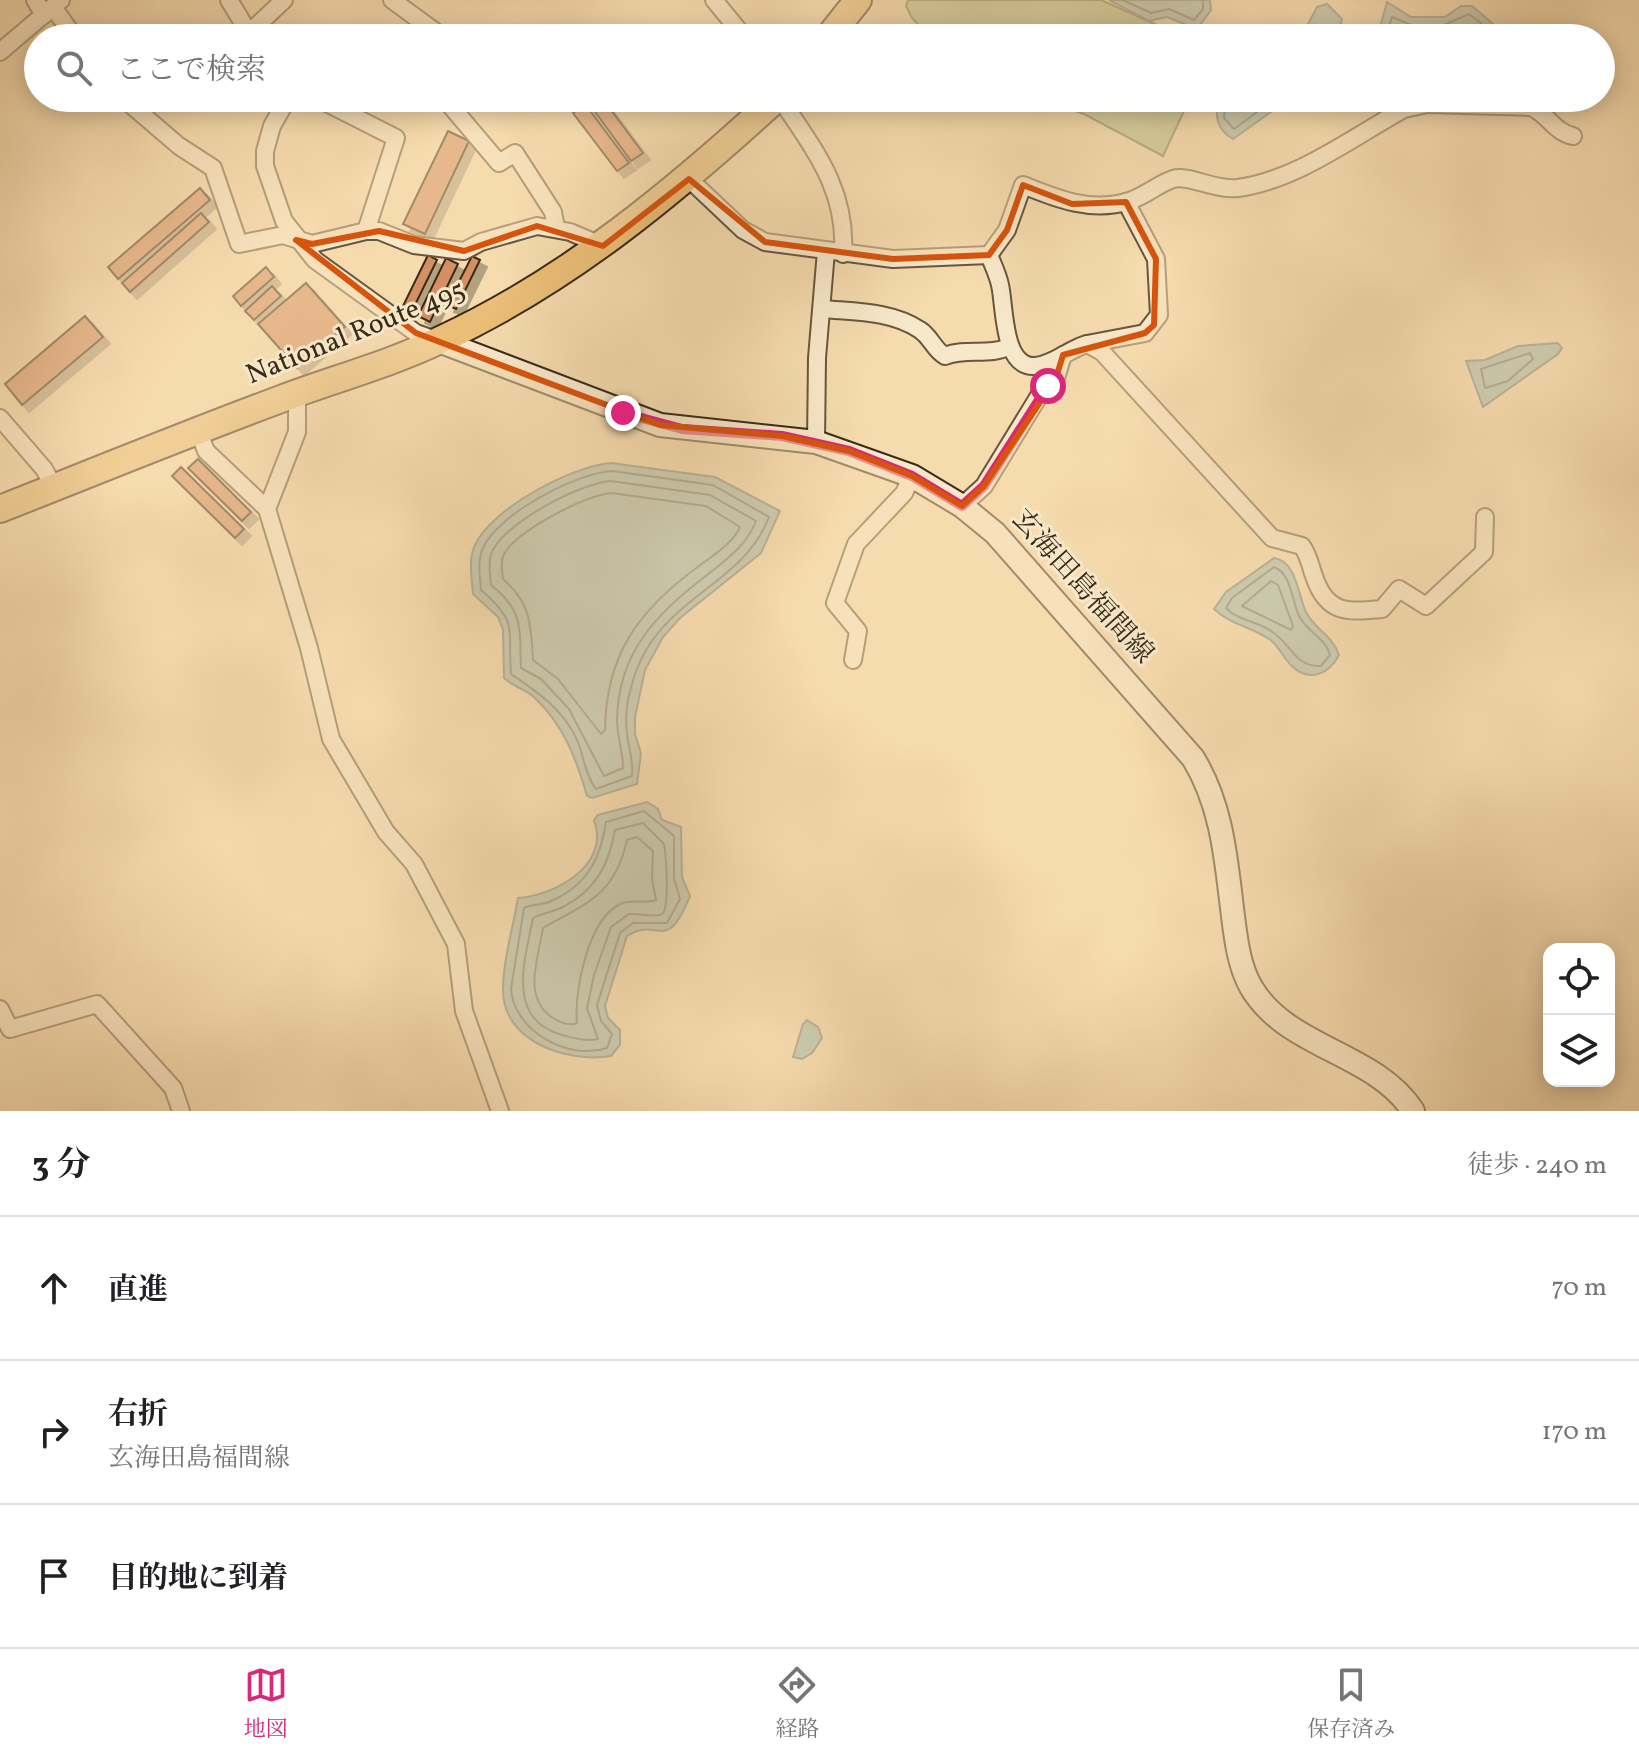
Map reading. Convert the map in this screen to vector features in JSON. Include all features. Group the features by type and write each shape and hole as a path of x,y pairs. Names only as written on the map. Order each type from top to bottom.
{"highway":[{"path":"839,24 858,0"},
{"name":"National Route 495","path":"0,509 198,430 439,341 603,246 689,179 763,112"}],"main road":[{"name":"玄海田島福間線","path":"439,341 660,425 816,442 912,476 962,506 1027,565 1193,758 1206,780 1220,819 1241,964 1259,1000 1291,1029 1384,1082 1413,1111"}],"street":[{"path":"229,0 243,24"},
{"path":"261,24 284,0"},
{"path":"392,0 425,24"},
{"path":"714,0 734,24"},
{"path":"29,24 48,5 64,24"},
{"path":"0,52 24,28"},
{"path":"139,112 179,146 213,168 239,244 283,235 312,244 366,231 464,251 521,229 556,228 603,246"},
{"path":"280,112 266,139 265,166 284,221 296,240 315,260 416,333 439,341"},
{"path":"345,112 396,138 366,231"},
{"path":"456,112 499,163 515,153 553,212 556,228"},
{"path":"787,112 840,199 845,226 834,252 823,309 817,358 816,442"},
{"path":"989,255 1007,230 1023,185 1072,204 1126,202 1173,179 1187,177 1208,187 1237,188 1270,180 1398,112"},
{"path":"1541,112 1558,131 1573,136"},
{"path":"689,179 743,230 765,242 893,259 989,255"},
{"path":"989,255 1000,283 1010,346 1028,366 1049,362 1087,344 1145,333 1159,315 1156,259 1126,202"},
{"path":"823,309 891,316 908,322 924,332 938,352 945,356 959,350 991,352 1010,346"},
{"path":"1087,344 1102,352 1272,538 1302,546 1308,554 1320,589 1332,606 1344,612 1382,609 1399,589 1426,606 1484,552 1485,517"},
{"path":"962,506 984,486 1042,391 1056,378 1063,355"},
{"path":"267,509 297,432 297,393"},
{"path":"0,418 44,469 54,487"},
{"path":"198,430 206,451 267,509 309,648 331,739 386,832 414,864 456,944 464,1011 500,1111"},
{"path":"853,660 858,631 835,603 856,544 893,506 912,476"},
{"path":"0,1009 10,1029 97,1004 173,1088 181,1111"}],"highlighted area":[{"path":"689,179 765,242 893,259 989,255 1007,230 1023,185 1072,204 1126,202 1156,259 1154,325 1145,333 1063,355 1056,378 984,486 962,506 912,476 849,451 782,436 660,425 416,333 296,240 312,244 379,231 464,251 537,226 603,246"}],"green space":[{"path":"908,0 1101,0 1155,24 918,24 906,6"},
{"path":"1078,112 1183,112 1163,156"}],"water":[{"path":"1109,0 1210,0 1211,10 1201,24 1184,24 1167,17 1149,21"},
{"path":"1387,2 1411,17 1445,17 1461,6 1472,6 1493,24 1381,24"},
{"path":"1327,4 1342,19 1341,24 1308,24 1317,7"},
{"path":"1217,112 1271,112 1233,139 1218,122"},
{"path":"1558,343 1562,348 1558,354 1483,407 1466,361 1485,360 1518,346"},
{"path":"611,463 715,477 780,511 761,553 680,618 663,637 645,670 635,717 635,734 641,753 637,784 592,798 587,796 573,756 554,720 531,695 504,678 503,630 498,617 473,594 471,563 475,545 484,531 515,504 576,472"},
{"path":"1274,558 1281,560 1292,571 1305,610 1339,655 1330,667 1319,674 1299,672 1269,639 1227,619 1214,609 1226,592"},
{"path":"647,802 658,809 662,820 681,827 682,877 690,896 668,930 647,929 627,936 605,1006 608,1018 620,1030 620,1045 611,1056 576,1056 541,1046 514,1024 506,1008 503,990 506,956 518,898 547,891 576,876 594,851 597,836 594,820 598,815"},
{"path":"807,1020 818,1027 822,1038 812,1053 802,1059 793,1057 803,1024"}],"building":[{"path":"591,112 629,163 617,171 573,113"},
{"path":"595,112 612,112 643,153 631,161"},
{"path":"448,131 469,141 425,234 403,224"},
{"path":"200,188 210,200 118,279 108,267"},
{"path":"201,213 209,222 130,292 122,283"},
{"path":"428,255 437,260 412,311 403,306"},
{"path":"472,256 480,260 456,309 447,305"},
{"path":"446,258 458,264 430,322 418,316"},
{"path":"266,267 274,277 241,306 233,296"},
{"path":"306,283 345,327 297,368 258,324"},
{"path":"272,286 281,296 254,320 245,311"},
{"path":"85,316 103,337 22,405 5,384"},
{"path":"198,459 251,512 242,521 188,468"},
{"path":"181,467 244,529 235,538 172,476"}],"route":[{"path":"623,413 682,429 782,436 849,451 912,476 962,506 984,486 1048,386"}]}
